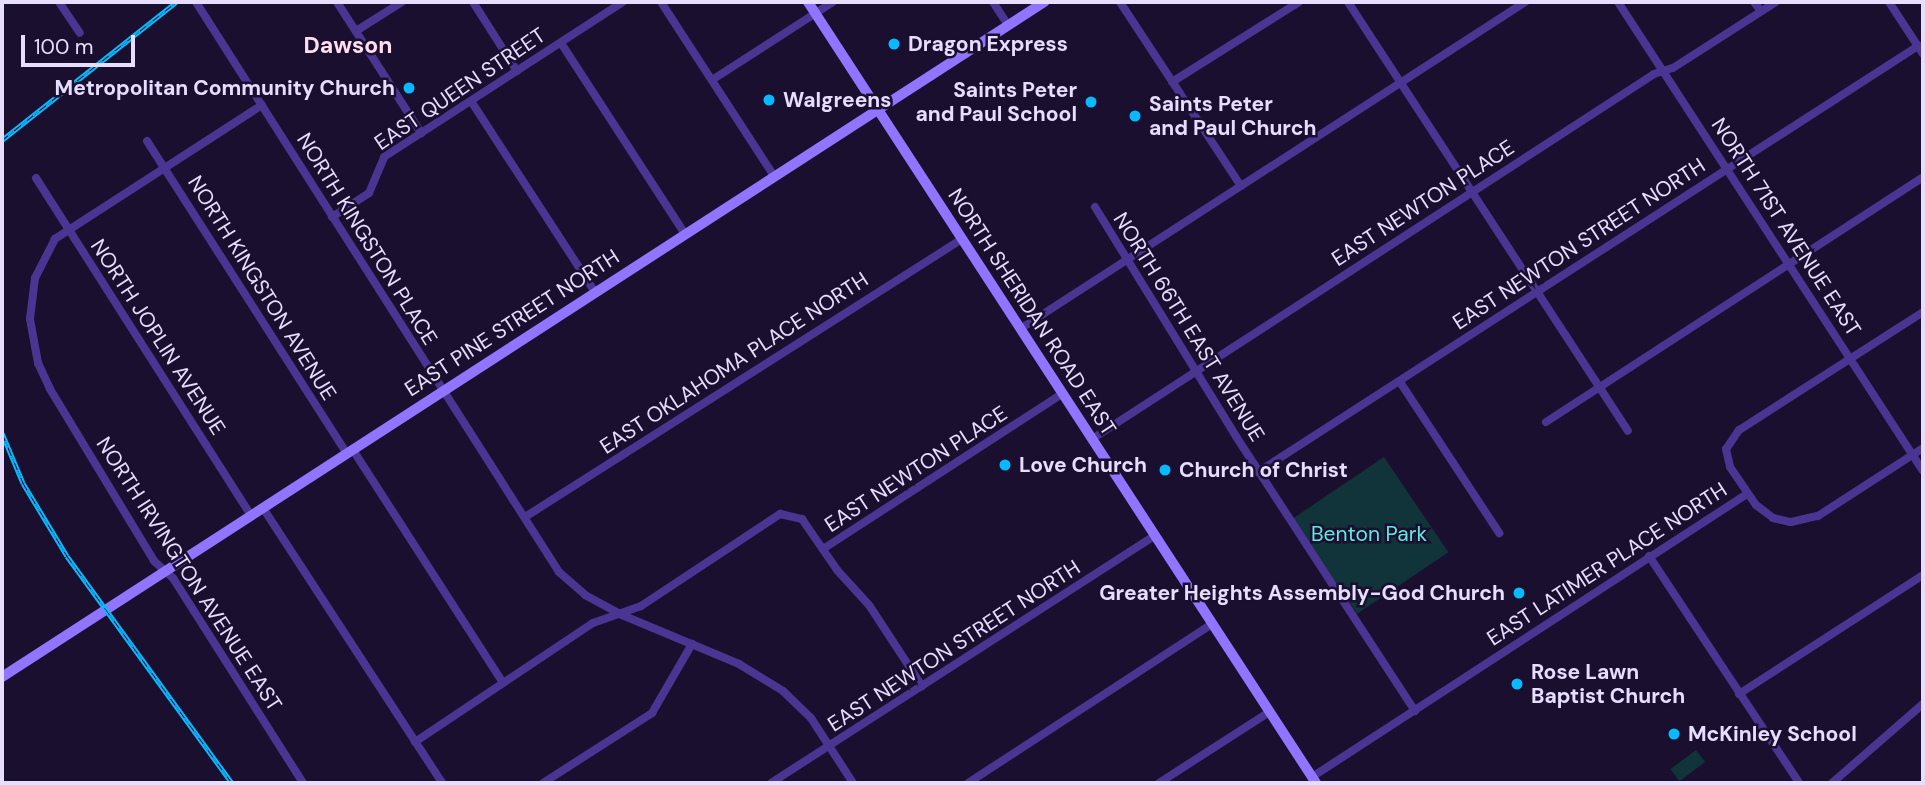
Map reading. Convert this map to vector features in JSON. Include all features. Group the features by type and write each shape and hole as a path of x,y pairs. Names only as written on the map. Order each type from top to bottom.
{"main road":[{"name":"NORTH SHERIDAN ROAD EAST","path":"808,2 1314,780"},
{"name":"EAST PINE STREET NORTH","path":"2,677 877,107 1044,2"}],"street":[{"path":"60,2 80,33"},
{"name":"NORTH KINGSTON PLACE","path":"196,2 559,572 585,595 622,615 739,664 783,691 811,718 853,783"},
{"path":"337,2 421,133"},
{"path":"356,31 402,2"},
{"path":"473,2 517,71"},
{"name":"EAST QUEEN STREET","path":"332,217 369,192 382,159 623,2"},
{"path":"661,2 774,176"},
{"path":"712,80 833,2"},
{"path":"993,2 1008,25"},
{"path":"1120,2 1241,186"},
{"path":"1172,82 1299,2"},
{"path":"1348,2 1628,431"},
{"path":"1020,329 1525,2"},
{"name":"NORTH 71ST AVENUE EAST","path":"1618,2 1923,471"},
{"path":"1754,2 1761,11"},
{"name":"EAST NEWTON PLACE","path":"1092,439 1472,193 1776,2"},
{"path":"1889,2 1923,54"},
{"path":"561,43 685,234"},
{"name":"EAST NEWTON STREET NORTH","path":"1258,472 1918,46"},
{"path":"471,101 595,292"},
{"name":"NORTH IRVINGTON AVENUE EAST","path":"262,105 68,230 45,251 35,278 30,319 38,363 92,459 155,563 165,571 303,783"},
{"name":"NORTH KINGSTON AVENUE","path":"147,141 503,683"},
{"path":"1546,422 1923,177"},
{"name":"NORTH JOPLIN AVENUE","path":"36,178 251,515"},
{"name":"NORTH 66TH EAST AVENUE","path":"1095,206 1198,370 1258,472 1415,711"},
{"name":"EAST OKLAHOMA PLACE NORTH","path":"525,517 961,239"},
{"path":"1747,494 1727,463 1726,449 1731,437 1923,312"},
{"path":"1399,382 1499,533"},
{"name":"EAST NEWTON PLACE","path":"823,549 1062,394"},
{"name":"EAST LATIMER PLACE NORTH","path":"1314,780 1747,494 1773,518 1791,522 1810,519 1923,448"},
{"path":"263,508 442,783"},
{"path":"415,742 593,623 622,615 780,514 802,519 869,605 922,686"},
{"name":"EAST NEWTON STREET NORTH","path":"771,783 1155,536"},
{"path":"1650,556 1799,783"},
{"path":"1739,694 1923,575"},
{"path":"968,783 1212,624"},
{"path":"543,783 652,713 692,644"},
{"path":"1832,783 1923,704"},
{"path":"1159,783 1269,712"}],"green space":[{"name":"Benton Park","path":"1384,457 1448,552 1357,614 1293,519"},
{"path":"1696,750 1705,762 1679,781 1670,769"}],"railway":[{"path":"2,140 176,2"},
{"path":"2,433 23,483 67,556 232,783"}],"place":[{"name":"Dragon Express","path":"894,44"},
{"name":"Metropolitan Community Church","path":"409,88"},
{"name":"Walgreens","path":"769,100"},
{"name":"Saints Peter and Paul School","path":"1091,102"},
{"name":"Saints Peter and Paul Church","path":"1135,116"},
{"name":"Love Church","path":"1005,465"},
{"name":"Church of Christ","path":"1165,470"},
{"name":"Greater Heights Assembly-God Church","path":"1519,593"},
{"name":"Rose Lawn Baptist Church","path":"1517,684"},
{"name":"McKinley School","path":"1674,734"}],"district":[{"name":"Dawson","path":"348,45"}]}
